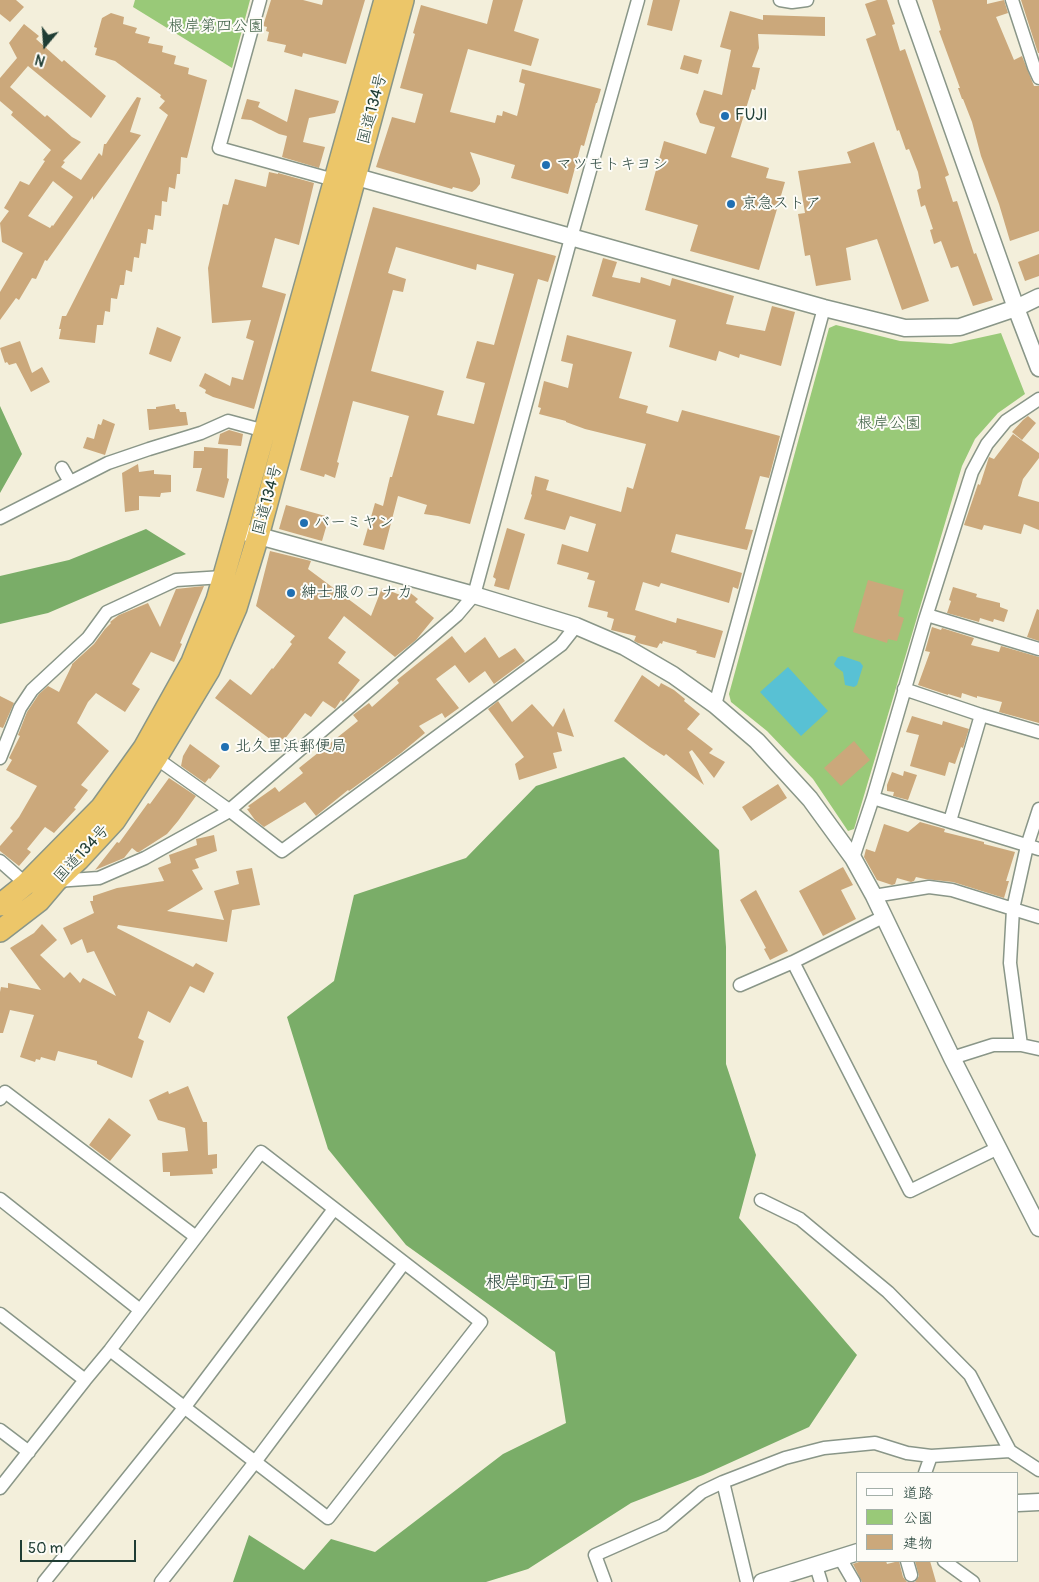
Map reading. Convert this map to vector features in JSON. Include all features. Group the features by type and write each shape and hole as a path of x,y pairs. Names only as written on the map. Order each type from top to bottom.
{"highway":[{"name":"国道134号","path":"0,931 39,902 56,881 115,820 156,758 209,670 236,608 258,536 385,0"},
{"name":"国道134号","path":"0,905 26,884 100,808 144,748 192,662 216,600 342,176 402,0"}],"street":[{"path":"260,0 219,148 342,176 824,308 906,328 960,327 1016,308 1039,297"},
{"path":"56,881 99,878 145,858 226,814 457,615 474,595 638,0"},
{"path":"780,0 792,2 807,0"},
{"path":"907,0 1039,368"},
{"path":"1012,0 1039,78"},
{"path":"715,705 824,308"},
{"path":"853,858 972,472 987,444 1006,421 1039,399"},
{"path":"0,518 108,463 201,433 228,421 265,431"},
{"path":"62,468 70,482"},
{"path":"237,530 474,595 576,626 625,647 673,675 715,705 757,741 810,799 853,858 874,896 952,1058 1039,1228"},
{"path":"0,758 20,708 32,690 88,638 107,612 176,580 222,577"},
{"path":"927,615 1039,650"},
{"path":"156,758 229,810 282,851 561,645 576,626"},
{"path":"904,689 1039,732"},
{"path":"950,821 981,715"},
{"path":"873,798 1033,848"},
{"path":"1020,1045 1010,963 1013,909 1033,848 1039,809"},
{"path":"0,861 26,884"},
{"path":"874,896 929,887 952,890 1039,917"},
{"path":"740,985 793,962 883,917"},
{"path":"793,962 910,1191 998,1148"},
{"path":"952,1058 992,1045 1020,1045 1039,1049"},
{"path":"0,1099 5,1092 196,1237"},
{"path":"0,1488 110,1350 261,1152 482,1322 328,1518 110,1350"},
{"path":"0,1199 140,1310"},
{"path":"761,1200 800,1219 888,1292 970,1375 1010,1451 1039,1470"},
{"path":"44,1582 184,1408 334,1209"},
{"path":"160,1582 255,1462 404,1263"},
{"path":"0,1314 85,1380"},
{"path":"0,1430 29,1452"},
{"path":"605,1582 595,1554 663,1525 702,1492 785,1458 824,1448 875,1443 907,1453 931,1456 1010,1451"},
{"path":"925,1472 931,1456"},
{"path":"723,1482 747,1582"},
{"path":"1019,1503 1039,1502"},
{"path":"762,1582 856,1553"},
{"path":"840,1558 854,1582"},
{"path":"907,1562 911,1575"},
{"path":"945,1562 973,1582"},
{"path":"816,1566 821,1582"}],"green space":[{"name":"根岸第四公園","path":"135,0 250,0 232,68 133,7"},
{"name":"根岸公園","path":"836,325 900,341 951,344 1001,333 1025,394 998,413 975,439 962,466 854,829 848,831 813,779 767,731 731,702 729,694 829,328"},
{"path":"0,406 22,454 0,493"},
{"path":"146,529 186,554 48,613 0,624 0,576 69,560"},
{"path":"624,757 719,850 726,947 726,1064 756,1155 739,1218 857,1355 809,1427 703,1475 631,1503 528,1569 486,1582 233,1582 249,1535 304,1570 331,1539 375,1552 503,1454 566,1423 555,1352 406,1245 328,1149 287,1017 334,981 354,895 466,858 536,786"}],"water":[{"path":"842,656 860,662 863,666 857,685 854,687 845,685 843,672 834,664 838,657"},
{"path":"788,667 828,711 801,736 760,692"}],"building":[{"path":"0,0 16,0 24,7 10,22 0,14"},
{"path":"271,0 303,0 322,5 323,0 365,0 346,64 303,53 302,57 284,52 286,45 267,41 269,32 266,31 267,27 263,26"},
{"path":"493,0 523,0 514,31 539,39 531,66 468,49 450,112 495,123 497,115 502,116 503,111 517,116 525,84 519,82 522,69 601,89 584,146 581,145 568,194 511,178 515,165 470,152 480,179 480,184 472,192 453,187 452,189 376,167 392,117 415,123 423,94 400,88 421,5 487,24"},
{"path":"653,0 680,0 672,31 647,25"},
{"path":"877,0 887,0 895,24 892,25 900,51 905,49 949,175 945,177 953,202 957,201 974,254 976,253 993,300 973,306 958,266 951,268 941,241 934,244 930,230 933,229 925,205 921,207 917,190 921,188 918,172 909,149 906,150 899,130 897,131 866,39 876,35 865,4"},
{"path":"932,0 987,0 987,4 1004,0 1008,13 996,17 1014,60 1022,56 1034,86 1039,86 1039,231 1010,241 999,204 981,156 972,122 958,88 960,88 939,31 941,30"},
{"path":"1021,0 1039,0 1039,53 1038,53"},
{"path":"730,11 763,20 763,15 825,17 825,36 758,34 759,48 752,67 760,68 755,90 752,89 731,157 769,168 766,178 785,182 759,270 690,251 698,225 645,210 664,141 706,154 715,127 700,123 696,114 704,90 722,95 731,50 720,47"},
{"path":"111,13 124,17 123,24 137,28 135,33 150,37 148,43 163,46 162,52 176,56 174,64 189,68 188,74 207,80 187,158 181,157 180,174 177,174 175,189 169,187 167,202 162,201 161,216 155,215 153,230 148,229 146,244 141,243 139,258 134,257 132,272 126,270 124,285 120,285 117,299 111,298 110,312 105,311 103,325 97,325 95,343 59,339 62,316 66,316 168,115 159,108 165,101 160,97 161,95 115,61 95,55 97,48 94,47 102,18"},
{"path":"24,24 39,36 36,39 62,62 64,60 106,96 91,118 28,66 10,87 45,117 47,115 72,137 81,142 63,161 65,162 61,167 81,180 99,153 102,156 104,144 106,144 137,97 141,98 130,132 141,135 93,200 93,196 47,261 45,260 36,279 32,278 19,300 16,298 0,320 0,292 23,253 2,242 0,223 9,211 4,208 20,181 29,185 51,150 11,115 13,112 0,101 0,78 17,58 9,43","holes":["53,181 73,197 50,228 28,216"]},
{"path":"684,55 702,60 698,74 680,69"},
{"path":"295,89 339,101 335,113 309,118 303,142 325,147 319,168 282,157 287,136 251,120 241,119 247,99 260,102 258,107 287,122"},
{"path":"874,142 929,301 902,310 877,239 846,248 851,280 816,286 810,255 805,256 798,214 805,213 798,171 851,163 847,152"},
{"path":"269,172 314,183 299,245 275,238 262,287 286,294 254,409 213,397 205,393 206,390 199,386 205,373 230,386 232,377 243,380 254,341 246,338 251,320 212,323 208,268 223,204 228,205 235,179 266,187"},
{"path":"373,207 556,256 548,282 538,279 470,524 424,514 427,505 398,496 384,550 363,545 375,503 383,506 409,416 353,401 337,462 339,463 335,478 325,474 324,477 300,470","holes":["396,247 476,270 477,264 514,274 494,345 477,341 466,378 485,383 474,424 437,415 444,391 371,371 393,290 403,292 406,279 388,273"]},
{"path":"1039,254 1039,276 1025,281 1018,262"},
{"path":"603,258 617,262 612,277 640,283 641,277 670,286 672,278 734,296 726,324 765,331 772,306 795,312 781,366 740,354 739,358 719,351 716,361 669,347 676,320 592,296"},
{"path":"157,327 181,337 171,362 149,354"},
{"path":"567,335 632,352 619,398 648,406 646,413 678,422 682,410 780,436 769,478 760,476 745,529 753,530 747,550 676,534 671,552 742,573 738,589 733,587 729,603 661,583 659,587 643,582 635,610 676,623 677,618 723,631 715,658 663,641 657,648 638,643 634,641 636,636 611,630 614,619 607,617 608,612 588,607 595,581 587,579 589,573 557,564 562,544 588,552 596,524 570,516 565,530 524,519 532,495 535,476 549,480 546,490 621,512 627,487 633,489 646,444 585,429 566,421 539,414 541,408 538,407 544,381 568,388 573,364 561,361"},
{"path":"20,341 32,373 42,367 50,382 31,392 16,363 9,365 7,362 5,363 0,348"},
{"path":"175,404 176,409 179,409 180,412 186,412 188,425 149,430 147,409 156,409 156,407"},
{"path":"1028,416 1036,423 1022,440 1012,432"},
{"path":"103,419 115,424 105,455 83,448 87,437 94,439 98,424 101,425"},
{"path":"229,430 243,434 241,446 218,444 220,434"},
{"path":"1013,434 1039,453 1039,458 1023,479 1018,496 1039,502 1039,530 1024,524 1021,534 984,525 982,530 964,525 989,457 994,459"},
{"path":"204,447 228,449 227,478 229,479 224,498 196,491 202,468 193,468 194,451 204,451"},
{"path":"138,464 139,472 154,470 154,474 171,475 171,492 161,493 160,497 139,496 139,510 125,512 122,473"},
{"path":"286,505 329,517 322,541 279,529"},
{"path":"507,528 525,534 509,590 494,586 496,579 493,577"},
{"path":"270,551 311,561 308,569 371,616 382,588 403,596 408,591 418,599 415,602 434,618 416,640 395,657 344,616 328,638 346,652 338,663 360,680 335,709 323,701 311,717 305,713 278,745 215,698 230,679 251,695 292,644 290,642 295,636 256,606"},
{"path":"868,580 904,590 898,616 904,618 897,641 888,639 887,643 853,632"},
{"path":"204,586 174,662 151,652 132,684 140,689 125,712 96,693 88,702 77,723 109,751 81,785 88,790 74,808 76,809 54,833 45,827 27,849 31,852 19,866 0,851 0,846 13,831 10,828 19,817 37,786 6,770 12,760 9,758 20,736 18,735 27,712 39,694 48,686 59,692 72,664 94,644 110,622 119,615 148,603 160,627 176,589"},
{"path":"953,587 977,594 976,597 1000,603 1000,607 1008,610 1004,622 994,619 993,622 980,618 979,622 947,613"},
{"path":"1037,609 1039,610 1039,641 1027,637"},
{"path":"932,627 941,630 942,628 974,638 971,645 999,652 1001,646 1039,657 1039,723 999,712 1002,702 977,696 977,698 962,693 961,698 918,685 930,652 925,651"},
{"path":"452,636 465,653 485,637 499,658 515,648 525,661 494,684 485,671 469,683 455,665 436,679 459,708 445,718 442,713 419,726 425,733 401,753 348,790 316,816 305,802 264,827 255,820 247,809 250,808 248,806 275,787 279,792 303,773 299,768 358,721 353,715 369,703 372,707 399,683 397,680"},
{"path":"642,675 659,687 661,683 674,690 700,714 687,729 713,749 709,753 725,762 714,778 692,750 689,752 704,785 666,754 664,756 614,721"},
{"path":"0,696 14,703 3,728 0,727"},
{"path":"498,701 512,722 532,704 553,727 564,708 574,737 557,732 562,751 553,753 557,768 519,780 515,764 524,757 488,709"},
{"path":"912,716 942,725 943,721 969,729 955,764 949,762 945,776 910,766 919,735 906,732"},
{"path":"854,741 870,760 841,786 824,768"},
{"path":"190,744 220,766 205,783 181,766 183,756"},
{"path":"904,771 917,775 908,800 893,796 894,792 887,791 887,785 892,772 903,776"},
{"path":"169,778 196,796 178,821 167,834 139,852 132,848 124,858 95,870 117,842 119,843"},
{"path":"778,784 787,798 751,821 742,807"},
{"path":"920,822 945,829 944,832 1015,852 1006,881 1009,881 1004,898 953,882 916,877 911,882 897,878 895,884 892,885 877,880 864,857 866,849 875,852 884,824 908,832"},
{"path":"214,835 217,851 195,859 199,868 192,870 203,889 167,911 224,920 214,891 239,884 236,871 252,868 260,905 232,910 227,942 118,925 117,928 115,927 193,967 196,963 214,973 204,993 190,986 170,1023 148,1011 138,1038 144,1041 132,1078 97,1064 97,1061 58,1051 55,1061 41,1057 40,1060 36,1059 35,1062 20,1057 34,1015 10,1010 3,1033 0,1033 1,987 8,988 8,983 41,990 10,948 34,933 42,924 57,940 40,955 64,978 70,972 80,983 83,978 116,996 94,951 87,953 82,939 71,945 63,928 94,913 90,901 93,901 93,896 117,888 164,881 158,868 171,863 169,855 197,845 196,839"},
{"path":"843,867 853,885 841,890 856,919 823,936 799,891"},
{"path":"756,890 788,951 770,960 764,949 766,948 740,900"},
{"path":"188,1086 203,1122 207,1122 208,1155 217,1154 217,1168 212,1169 213,1174 170,1176 170,1172 163,1172 162,1153 188,1151 185,1128 158,1120 149,1100 168,1091 169,1094"},
{"path":"109,1118 131,1135 110,1161 89,1145"},
{"path":"859,1562 886,1562 887,1564 899,1562 903,1577 907,1582 862,1582 853,1564"},
{"path":"915,1562 930,1562 936,1582 915,1582 919,1576"}],"place":[{"name":"FUJI","path":"725,116"},
{"name":"マツモトキヨシ","path":"546,165"},
{"name":"京急ストア","path":"731,204"},
{"name":"バーミヤン","path":"304,523"},
{"name":"紳士服のコナカ","path":"291,593"},
{"name":"北久里浜郵便局","path":"225,747"}],"district":[{"name":"根岸町五丁目","path":"539,1283"}]}
